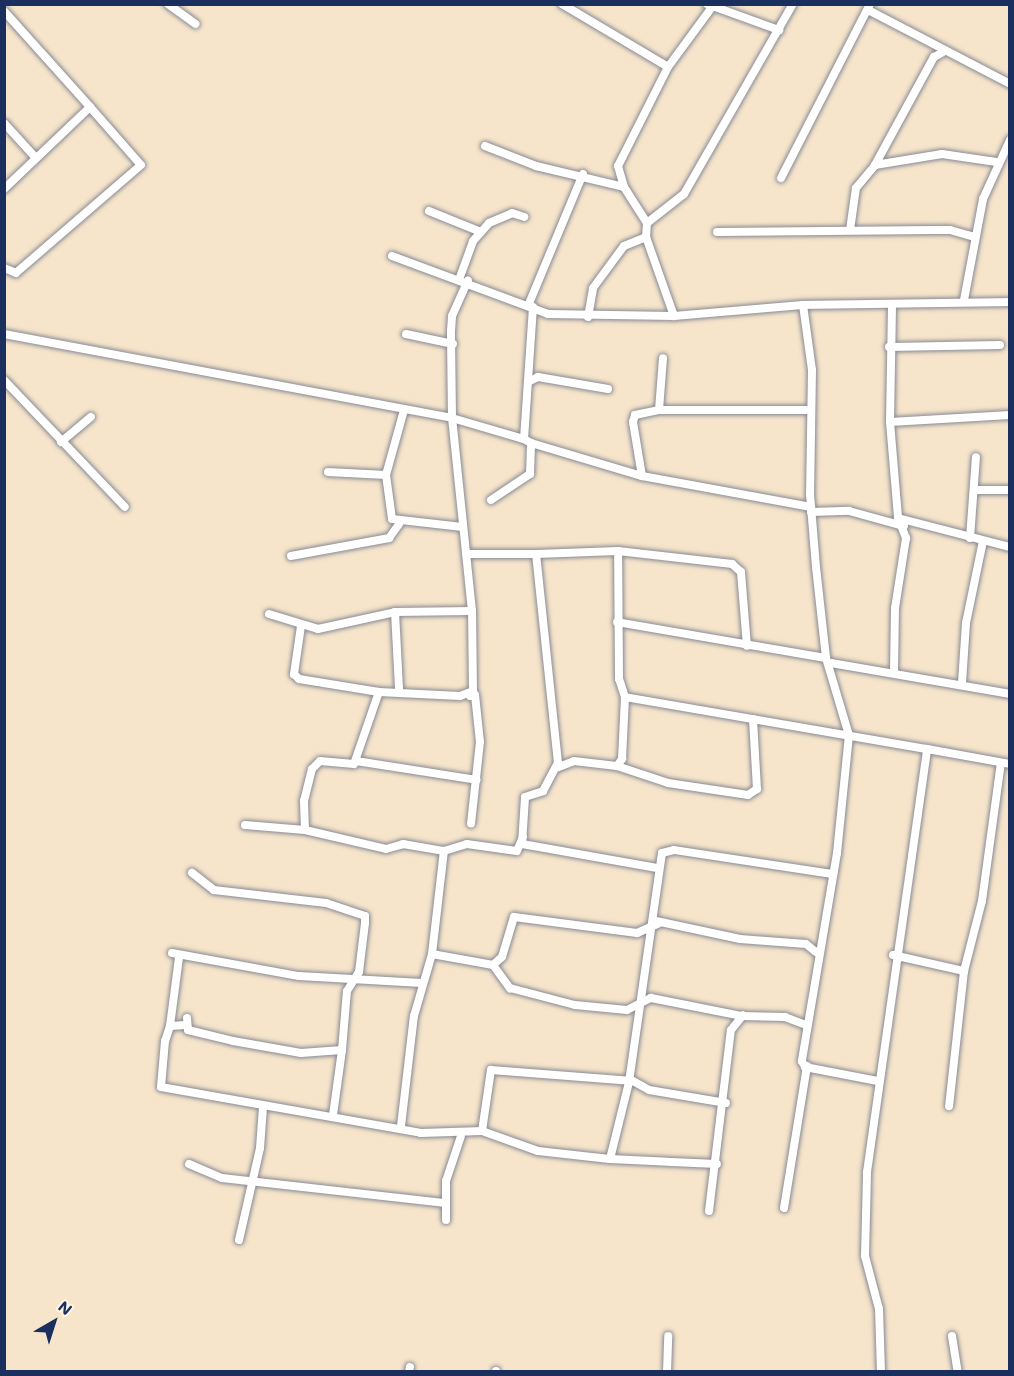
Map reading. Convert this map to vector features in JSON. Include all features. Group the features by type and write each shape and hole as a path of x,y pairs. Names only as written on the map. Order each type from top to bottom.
{"street":[{"path":"4,268 16,273 141,165 4,10 9,4"},
{"path":"168,4 196,24"},
{"path":"562,4 668,67"},
{"path":"647,223 684,194 793,4"},
{"path":"674,316 646,237 647,223 624,187 618,166 668,67 709,6 779,30"},
{"path":"781,178 870,8 943,52 1010,84"},
{"path":"850,230 856,188 875,165 934,57 943,52"},
{"path":"4,189 90,107"},
{"path":"4,123 36,158"},
{"path":"964,300 975,237 996,162 1010,140"},
{"path":"485,146 536,166 583,174 624,187"},
{"path":"875,165 942,154 996,162"},
{"path":"491,500 530,474 527,441 530,307 583,174"},
{"path":"429,212 481,232"},
{"path":"470,696 472,611 452,418 452,316 481,232 496,218 512,213 524,217"},
{"path":"717,232 950,230 975,237"},
{"path":"588,317 593,288 610,264 631,241 646,237"},
{"path":"392,256 464,279 548,314 588,317 674,316 803,305 892,307 964,300 1010,302"},
{"path":"784,1208 805,1066 806,1025 816,952 833,874 849,735 828,660 811,509 809,410 812,370 803,305"},
{"path":"892,307 889,347 890,422 900,522 906,538 895,609 894,673"},
{"path":"4,334 452,418 642,476 811,509 849,511 1010,547"},
{"path":"406,334 453,344"},
{"path":"889,347 1000,345"},
{"path":"659,410 663,358"},
{"path":"528,382 538,378 608,389"},
{"path":"4,380 125,507"},
{"path":"404,410 386,475 389,514 399,524 463,527"},
{"path":"642,476 633,422 635,416 659,410 809,410"},
{"path":"890,422 1010,415"},
{"path":"61,442 91,417"},
{"path":"970,538 976,457"},
{"path":"328,472 386,475"},
{"path":"974,490 1010,490"},
{"path":"291,556 389,538 399,524"},
{"path":"962,683 966,622 982,540"},
{"path":"466,554 618,551 737,567 747,646"},
{"path":"617,766 622,759 625,697 617,622 618,551"},
{"path":"536,554 556,768 543,791 525,796 522,844 657,868"},
{"path":"269,614 301,627 348,625 395,612 472,611"},
{"path":"395,612 399,689"},
{"path":"617,622 894,673 962,683 1010,694"},
{"path":"301,627 297,678 379,692 399,689 475,695 480,742 471,824"},
{"path":"356,761 379,692"},
{"path":"625,697 1005,764 982,901 964,971 948,1106"},
{"path":"556,768 574,761 617,766 668,783 748,795 757,789 753,719"},
{"path":"881,1371 880,1314 865,1256 867,1172 893,955 927,749"},
{"path":"306,830 304,801 315,765 356,761 477,780"},
{"path":"245,825 306,830 386,849 403,844 444,851 463,844 517,851 524,836"},
{"path":"610,1159 629,1081 637,1007 655,925 651,917 657,868 662,853 674,850 833,874"},
{"path":"401,1126 422,983 432,954 444,851"},
{"path":"192,873 214,890 326,903 365,915 361,963 352,979 333,1115"},
{"path":"493,965 502,957 510,918 638,933 655,925 740,939 806,944 816,952"},
{"path":"432,954 493,965 510,988 575,1005 637,1007 651,998 743,1015 785,1017 806,1025"},
{"path":"422,983 352,979 176,955 170,1026 161,1087 263,1107 333,1115 357,1123 401,1126 461,1136 482,1131 538,1151 610,1159 717,1164"},
{"path":"893,955 964,971"},
{"path":"709,1211 726,1104 731,1030 743,1015"},
{"path":"170,1026 186,1022 204,1035 301,1053 342,1050"},
{"path":"805,1066 878,1078"},
{"path":"482,1131 491,1070 539,1070 629,1081 649,1090 726,1104"},
{"path":"239,1240 263,1107"},
{"path":"446,1220 444,1203 461,1136"},
{"path":"189,1164 222,1178 444,1203"},
{"path":"667,1371 668,1336"},
{"path":"952,1336 958,1371"}]}
